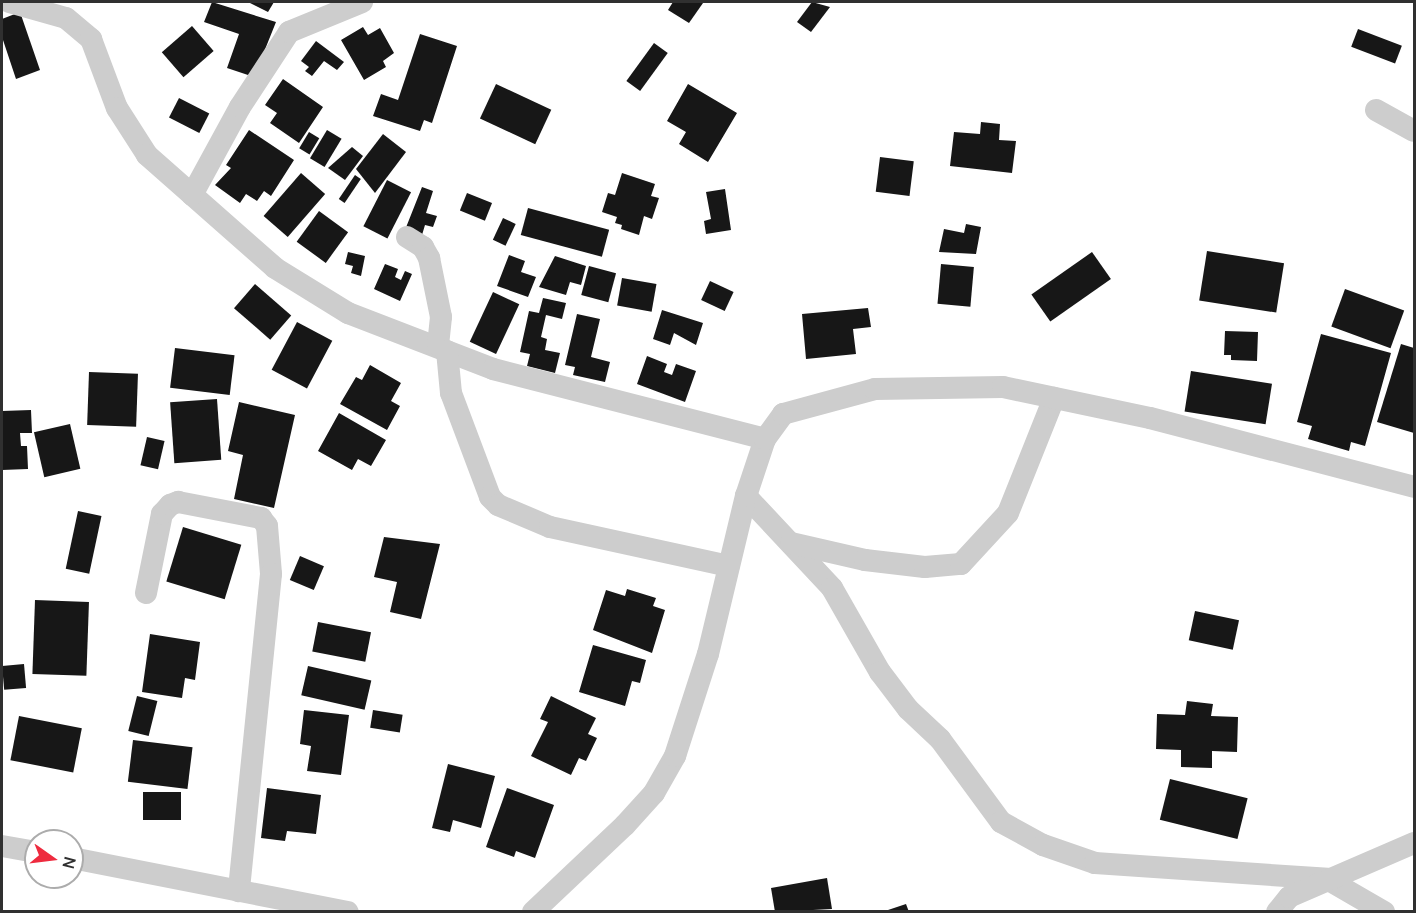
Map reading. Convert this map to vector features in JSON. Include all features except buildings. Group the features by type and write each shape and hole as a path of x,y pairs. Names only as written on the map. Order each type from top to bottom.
{"street":[{"path":"9,2 66,18 91,39 117,108 147,155 275,268 348,313 493,369 765,439"},
{"path":"192,195 240,107 290,32 362,2"},
{"path":"1376,110 1414,131"},
{"path":"407,237 423,247 429,258 441,317 443,348 451,393 490,497 498,506 550,527 729,566"},
{"path":"533,912 654,793 675,756 692,710 746,496 765,439 783,414 827,399 875,390 1003,387 1414,487"},
{"path":"791,543 866,560 925,567 961,564 1008,513 1054,398"},
{"path":"746,496 832,588 887,681 940,739 1001,822 1042,844 1095,863 1327,879 1384,912"},
{"path":"146,593 162,514 170,505 178,502 261,518 267,526 268,609 239,891"},
{"path":"1277,912 1289,897 1414,843"},
{"path":"2,846 24,850"},
{"path":"84,860 348,912"}]}
